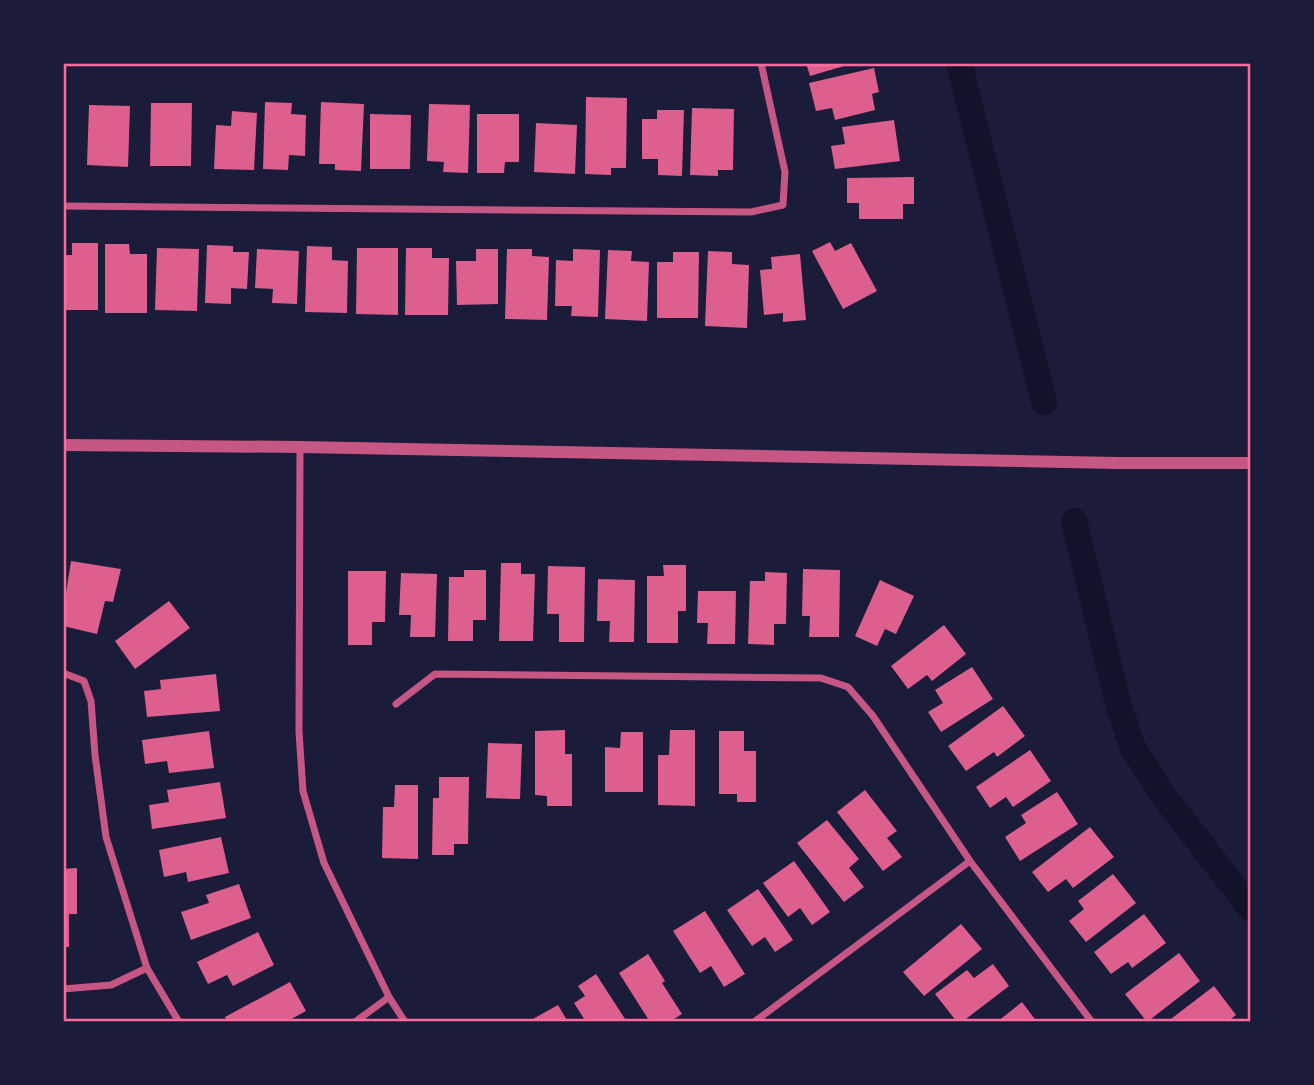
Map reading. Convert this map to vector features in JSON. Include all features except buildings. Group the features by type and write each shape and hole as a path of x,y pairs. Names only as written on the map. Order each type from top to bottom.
{"street":[{"path":"63,206 751,212 783,205 785,172 761,63"},
{"path":"63,445 1251,464"},
{"path":"300,447 299,732 303,791 324,863 389,997 405,1022"},
{"path":"63,673 84,681 91,701 106,837 147,968 179,1022"},
{"path":"396,704 435,674 821,678 848,687 873,716 970,861 1092,1022"},
{"path":"754,1022 970,861"},
{"path":"63,989 111,985 147,968"},
{"path":"355,1022 389,997"}],"waterway":[{"path":"959,63 1044,402"},
{"path":"1074,521 1118,703 1132,746 1163,795 1251,909"}]}
